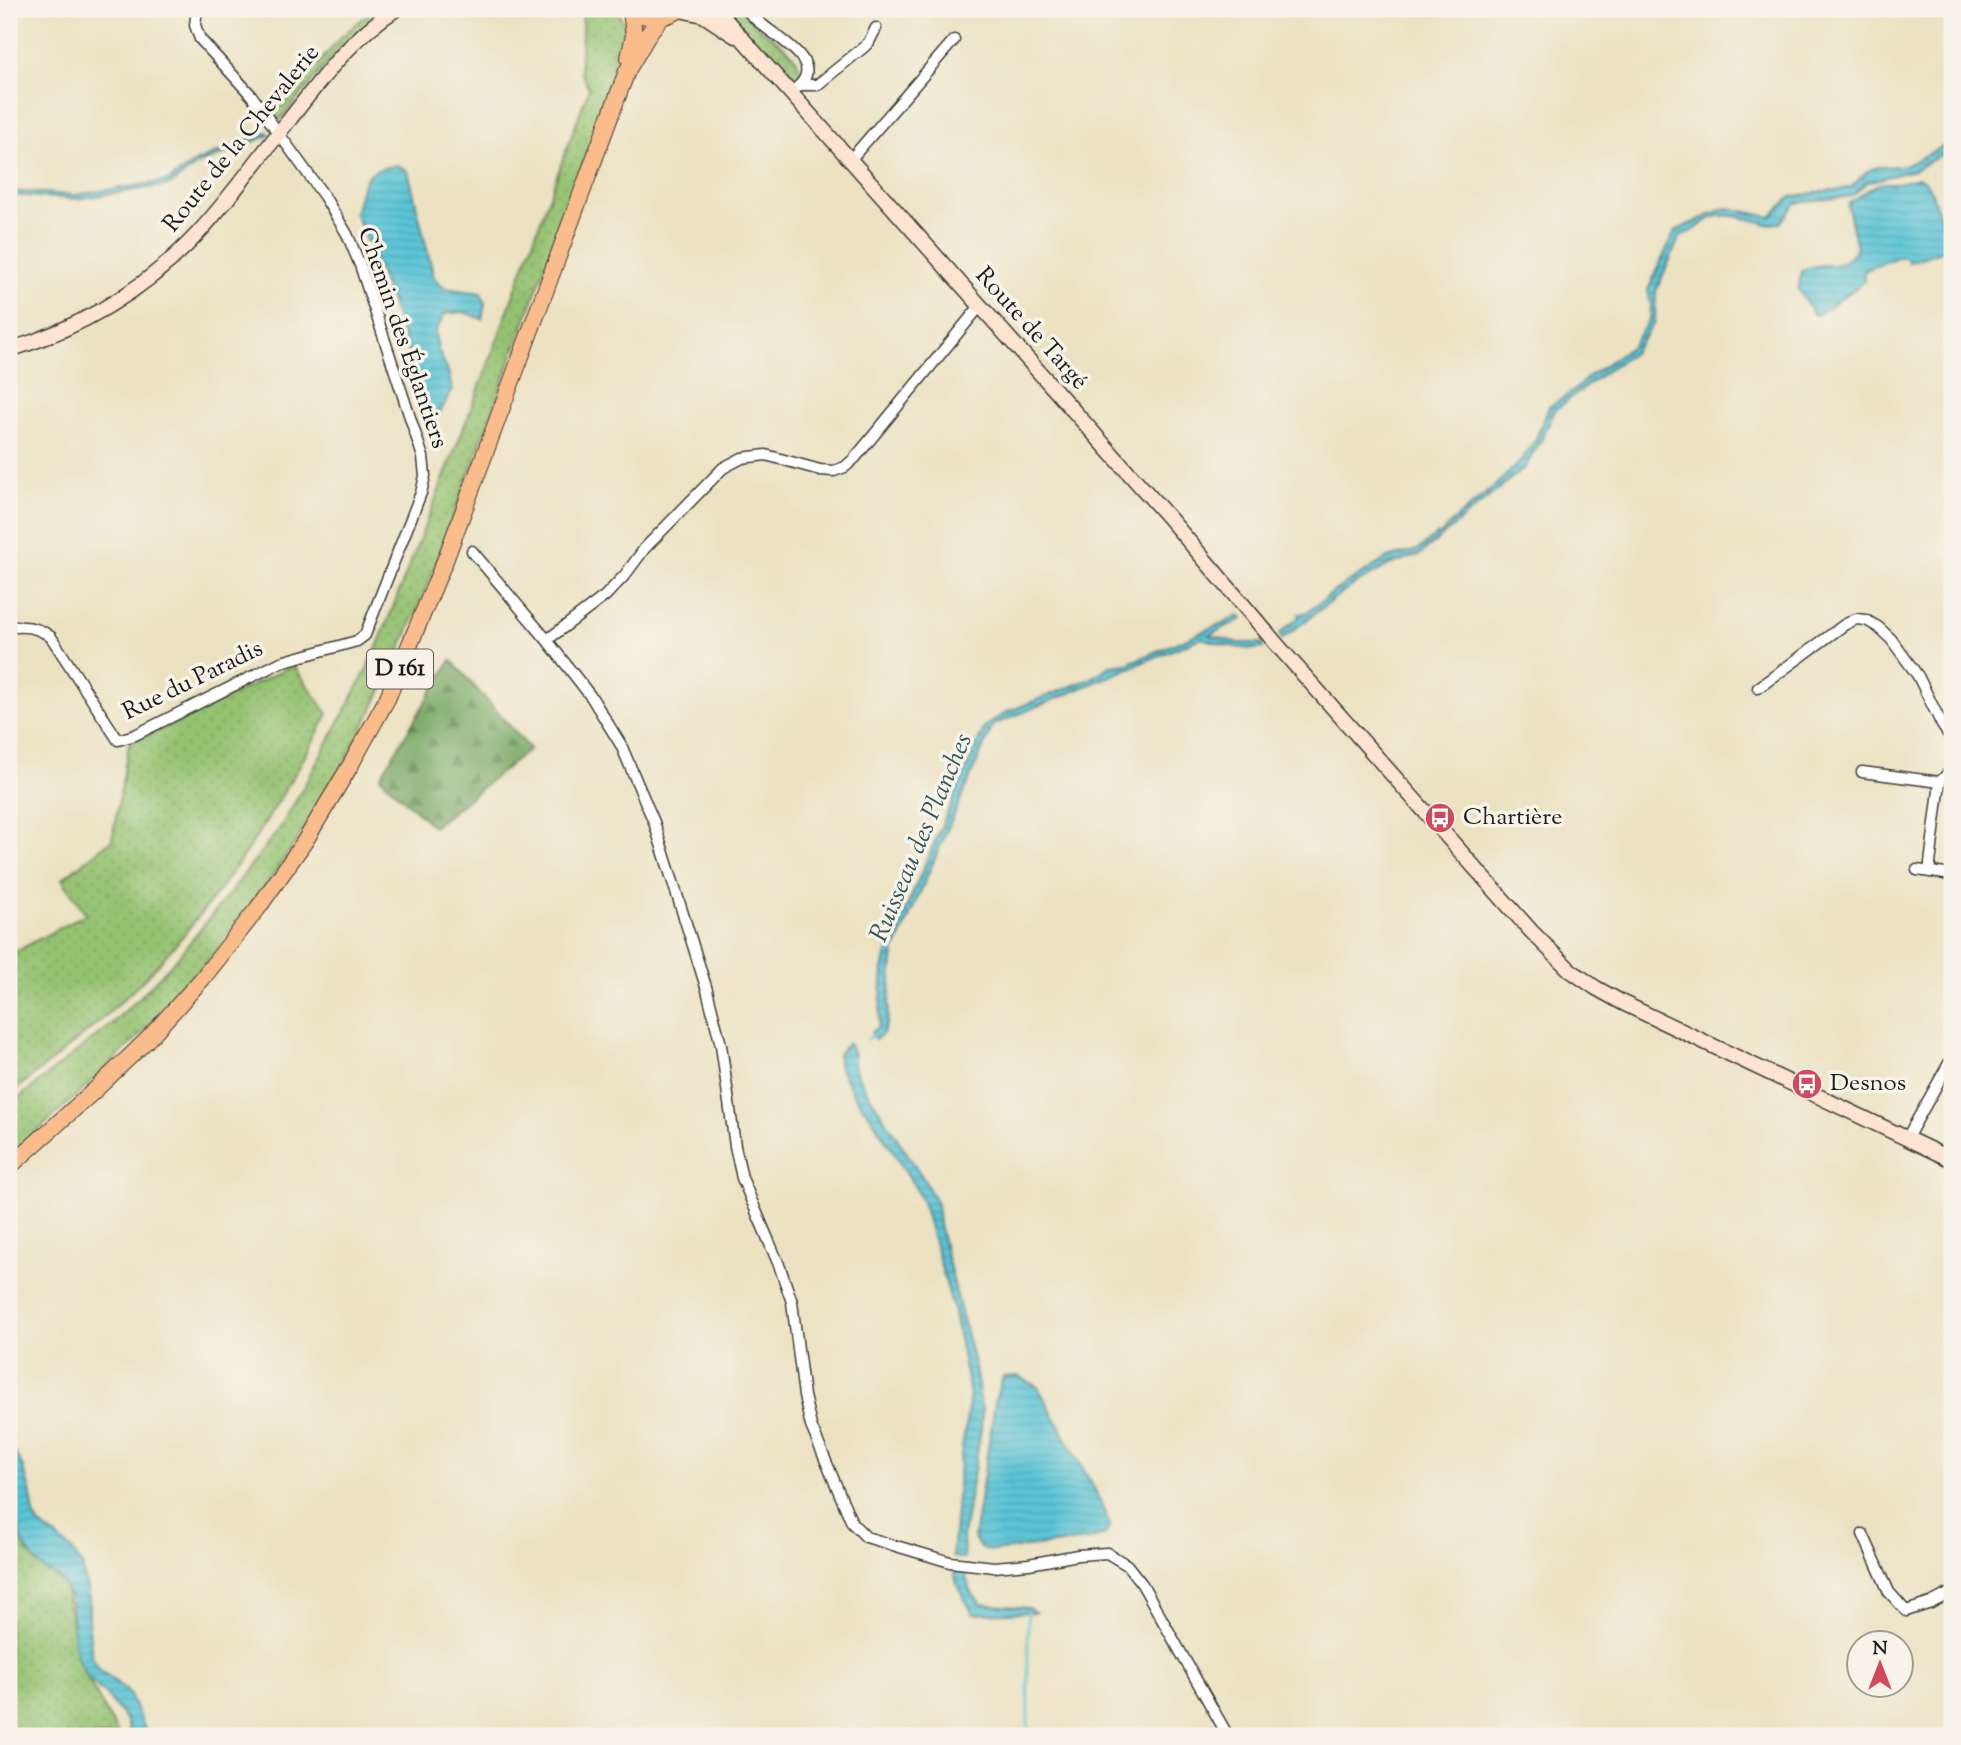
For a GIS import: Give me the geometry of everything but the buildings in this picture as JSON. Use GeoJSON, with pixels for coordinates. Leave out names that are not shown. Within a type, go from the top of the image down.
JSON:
{"type":"FeatureCollection","features":[{"type":"Feature","properties":{"kind":"main road"},"geometry":{"type":"LineString","coordinates":[[630,9],[651,18],[662,17],[680,9]]}},
{"type":"Feature","properties":{"kind":"main road","name":"D 161"},"geometry":{"type":"LineString","coordinates":[[9,1167],[147,1040],[202,979],[258,908],[297,852],[387,699],[446,558],[627,71],[634,36],[630,9]]}},
{"type":"Feature","properties":{"kind":"main road","name":"D 161"},"geometry":{"type":"LineString","coordinates":[[627,71],[651,30],[662,17]]}},
{"type":"Feature","properties":{"kind":"street","name":"Route de la Chevalerie"},"geometry":{"type":"LineString","coordinates":[[9,350],[94,316],[132,292],[170,261],[201,230],[342,54],[372,26],[396,9]]}},
{"type":"Feature","properties":{"kind":"street","name":"Route de Targé"},"geometry":{"type":"LineString","coordinates":[[680,9],[703,15],[748,44]]}},
{"type":"Feature","properties":{"kind":"street","name":"Route de Targé"},"geometry":{"type":"LineString","coordinates":[[716,9],[748,44],[796,89],[850,160],[1169,518],[1522,922],[1570,970],[1623,1003],[1952,1160]]}},
{"type":"Feature","properties":{"kind":"street"},"geometry":{"type":"LineString","coordinates":[[747,9],[763,26],[802,57],[806,65],[805,77],[796,89]]}},
{"type":"Feature","properties":{"kind":"street","name":"Chemin des Églantiers"},"geometry":{"type":"LineString","coordinates":[[196,11],[195,25],[200,39],[251,95],[324,196],[347,234],[360,265],[423,457],[425,476],[421,493],[365,635]]}},
{"type":"Feature","properties":{"kind":"street"},"geometry":{"type":"LineString","coordinates":[[796,89],[817,85],[825,79],[864,47],[876,28]]}},
{"type":"Feature","properties":{"kind":"street"},"geometry":{"type":"LineString","coordinates":[[850,160],[954,40]]}},
{"type":"Feature","properties":{"kind":"street"},"geometry":{"type":"LineString","coordinates":[[547,640],[605,596],[645,548],[723,468],[742,458],[766,455],[820,470],[834,471],[845,467],[980,306]]}},
{"type":"Feature","properties":{"kind":"street"},"geometry":{"type":"LineString","coordinates":[[472,551],[592,698],[621,745],[654,821],[707,990],[721,1045],[734,1146],[742,1178],[792,1302],[804,1396],[811,1426],[852,1523],[866,1537],[950,1562],[994,1567],[1107,1553],[1128,1565],[1142,1584],[1228,1736]]}},
{"type":"Feature","properties":{"kind":"street"},"geometry":{"type":"LineString","coordinates":[[1758,688],[1844,625],[1856,619],[1866,620],[1888,635],[1907,659],[1952,740]]}},
{"type":"Feature","properties":{"kind":"street","name":"Rue du Paradis"},"geometry":{"type":"LineString","coordinates":[[9,628],[25,626],[44,631],[51,637],[118,740],[135,735],[281,662],[357,641],[365,635]]}},
{"type":"Feature","properties":{"kind":"street"},"geometry":{"type":"LineString","coordinates":[[1952,769],[1940,782],[1923,871],[1952,875]]}},
{"type":"Feature","properties":{"kind":"street"},"geometry":{"type":"LineString","coordinates":[[1862,772],[1940,782]]}},
{"type":"Feature","properties":{"kind":"street"},"geometry":{"type":"LineString","coordinates":[[1907,1138],[1952,1058]]}},
{"type":"Feature","properties":{"kind":"street"},"geometry":{"type":"LineString","coordinates":[[1863,1534],[1889,1592],[1906,1611],[1931,1603],[1952,1592]]}},
{"type":"Feature","properties":{"kind":"green space"},"geometry":{"type":"Polygon","coordinates":[[[374,9],[386,9],[341,47],[279,121],[273,119],[262,105],[284,106],[314,59],[319,63],[340,38],[374,9]]]}},
{"type":"Feature","properties":{"kind":"green space"},"geometry":{"type":"Polygon","coordinates":[[[583,9],[617,9],[626,35],[621,59],[435,566],[378,698],[326,794],[302,832],[224,940],[167,1007],[129,1046],[9,1156],[9,1106],[109,1026],[177,958],[282,825],[360,683],[378,645],[484,376],[589,88],[580,71],[583,9]]]}},
{"type":"Feature","properties":{"kind":"green space"},"geometry":{"type":"Polygon","coordinates":[[[723,9],[741,9],[757,26],[785,47],[797,61],[800,77],[794,82],[785,79],[723,9]]]}},
{"type":"Feature","properties":{"kind":"green space"},"geometry":{"type":"Polygon","coordinates":[[[451,660],[530,749],[433,827],[380,777],[451,660]]]}},
{"type":"Feature","properties":{"kind":"green space"},"geometry":{"type":"Polygon","coordinates":[[[293,665],[328,714],[292,779],[252,842],[209,903],[144,979],[88,1031],[9,1095],[9,955],[86,914],[62,879],[112,840],[129,743],[293,665]]]}},
{"type":"Feature","properties":{"kind":"green space"},"geometry":{"type":"Polygon","coordinates":[[[9,1472],[15,1481],[27,1552],[65,1585],[78,1660],[119,1736],[9,1736],[9,1472]]]}},
{"type":"Feature","properties":{"kind":"water"},"geometry":{"type":"Polygon","coordinates":[[[267,132],[270,135],[197,165],[170,185],[76,199],[9,195],[9,191],[74,195],[168,181],[197,161],[267,132]]]}},
{"type":"Feature","properties":{"kind":"water"},"geometry":{"type":"Polygon","coordinates":[[[1952,142],[1952,149],[1914,170],[1867,182],[1852,196],[1796,203],[1780,223],[1765,224],[1723,216],[1710,219],[1680,236],[1656,291],[1655,322],[1632,354],[1555,410],[1525,467],[1419,555],[1391,564],[1357,583],[1282,639],[1279,634],[1298,618],[1299,614],[1308,612],[1336,590],[1388,558],[1417,550],[1441,534],[1520,462],[1536,439],[1549,407],[1632,346],[1650,319],[1648,290],[1675,231],[1722,209],[1729,208],[1771,217],[1791,197],[1851,187],[1876,167],[1905,166],[1952,142]]]}},
{"type":"Feature","properties":{"kind":"water"},"geometry":{"type":"Polygon","coordinates":[[[397,165],[408,171],[434,278],[444,288],[481,293],[485,303],[482,319],[464,312],[445,314],[435,332],[438,350],[448,371],[452,390],[440,412],[432,413],[425,402],[389,296],[355,213],[363,185],[370,174],[397,165]]]}},
{"type":"Feature","properties":{"kind":"water"},"geometry":{"type":"Polygon","coordinates":[[[1918,178],[1924,180],[1931,191],[1949,244],[1944,250],[1909,262],[1905,257],[1897,257],[1864,271],[1864,282],[1818,315],[1813,314],[1798,289],[1802,270],[1839,264],[1851,256],[1857,247],[1849,203],[1882,183],[1899,183],[1918,178]]]}},
{"type":"Feature","properties":{"kind":"water"},"geometry":{"type":"Polygon","coordinates":[[[1239,615],[1242,619],[1209,635],[1239,643],[1261,643],[1263,648],[1239,648],[1201,638],[993,725],[894,952],[887,1022],[883,1033],[875,1040],[871,1032],[879,1026],[883,969],[888,950],[985,726],[1007,712],[1092,678],[1110,666],[1127,664],[1239,615]]]}},
{"type":"Feature","properties":{"kind":"water"},"geometry":{"type":"Polygon","coordinates":[[[848,1043],[854,1054],[854,1068],[864,1087],[937,1204],[939,1225],[974,1363],[982,1411],[963,1535],[964,1559],[952,1557],[960,1463],[970,1395],[953,1308],[924,1207],[916,1189],[871,1117],[855,1097],[838,1065],[838,1054],[848,1043]]]}},
{"type":"Feature","properties":{"kind":"water"},"geometry":{"type":"Polygon","coordinates":[[[1018,1376],[1038,1387],[1098,1496],[1110,1526],[1105,1535],[1088,1540],[993,1551],[980,1548],[974,1538],[996,1397],[1003,1377],[1018,1376]]]}},
{"type":"Feature","properties":{"kind":"water"},"geometry":{"type":"Polygon","coordinates":[[[9,1441],[23,1468],[39,1524],[71,1549],[82,1566],[89,1598],[92,1656],[98,1668],[129,1693],[148,1736],[130,1736],[127,1721],[122,1714],[89,1679],[78,1660],[71,1600],[65,1585],[36,1562],[23,1544],[16,1517],[16,1488],[9,1469],[9,1441]]]}},
{"type":"Feature","properties":{"kind":"water"},"geometry":{"type":"Polygon","coordinates":[[[954,1569],[964,1569],[970,1591],[981,1604],[1029,1608],[1035,1612],[973,1614],[957,1585],[954,1569]]]}},
{"type":"Feature","properties":{"kind":"waterway","name":"Ruisseau des Planches"},"geometry":{"type":"LineString","coordinates":[[868,1039],[876,1034]]}},
{"type":"Feature","properties":{"kind":"waterway","name":"Ruisseau des Planches"},"geometry":{"type":"LineString","coordinates":[[1028,1611],[1028,1736]]}},
{"type":"Feature","properties":{"kind":"place","name":"Chartière"},"geometry":{"type":"Point","coordinates":[1440,818]}},
{"type":"Feature","properties":{"kind":"place","name":"Desnos"},"geometry":{"type":"Point","coordinates":[1807,1084]}}]}
